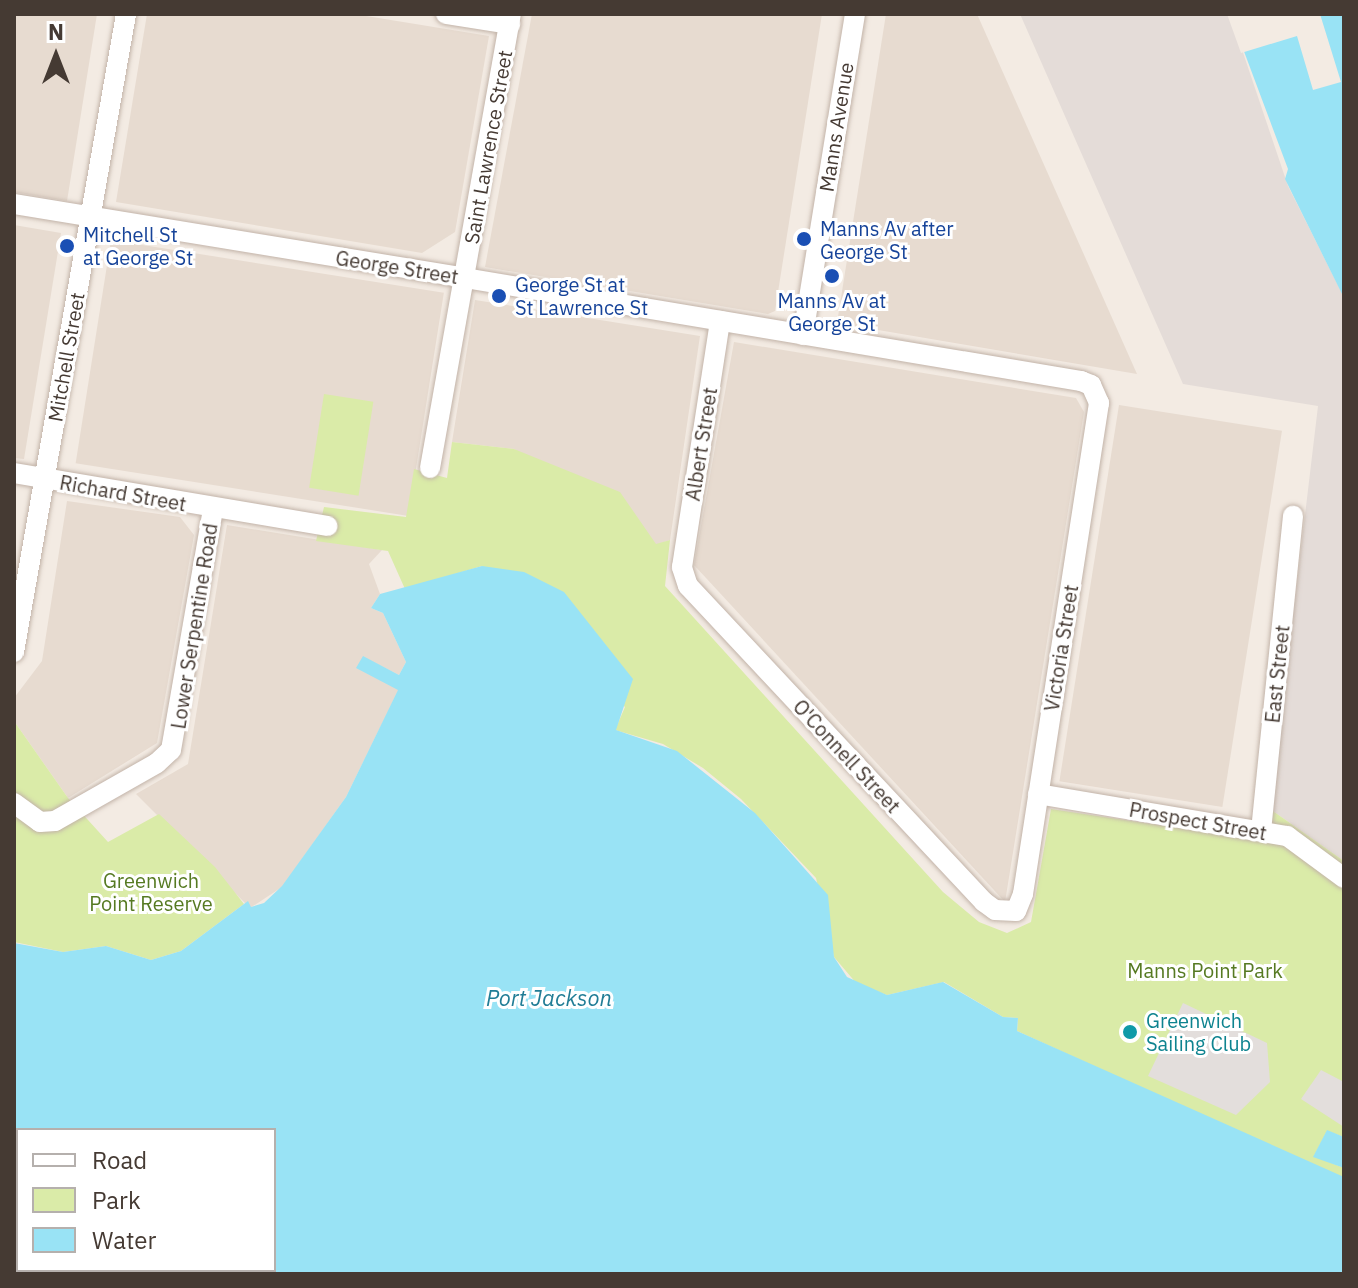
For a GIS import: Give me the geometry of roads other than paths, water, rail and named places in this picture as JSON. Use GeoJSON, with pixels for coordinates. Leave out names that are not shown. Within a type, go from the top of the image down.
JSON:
{"type":"FeatureCollection","features":[{"type":"Feature","properties":{"kind":"street","name":"Mitchell Street"},"geometry":{"type":"LineString","coordinates":[[14,652],[126,14]]}},
{"type":"Feature","properties":{"kind":"street"},"geometry":{"type":"LineString","coordinates":[[446,14],[510,19]]}},
{"type":"Feature","properties":{"kind":"street","name":"Manns Avenue"},"geometry":{"type":"LineString","coordinates":[[803,335],[855,14]]}},
{"type":"Feature","properties":{"kind":"street","name":"Saint Lawrence Street"},"geometry":{"type":"LineString","coordinates":[[430,468],[510,19]]}},
{"type":"Feature","properties":{"kind":"street","name":"George Street"},"geometry":{"type":"LineString","coordinates":[[14,204],[1081,381],[1091,385],[1099,403]]}},
{"type":"Feature","properties":{"kind":"street","name":"Albert Street"},"geometry":{"type":"LineString","coordinates":[[682,567],[720,321]]}},
{"type":"Feature","properties":{"kind":"street","name":"Victoria Street"},"geometry":{"type":"LineString","coordinates":[[1023,894],[1099,403]]}},
{"type":"Feature","properties":{"kind":"street","name":"Richard Street"},"geometry":{"type":"LineString","coordinates":[[14,473],[328,526]]}},
{"type":"Feature","properties":{"kind":"street","name":"Lower Serpentine Road"},"geometry":{"type":"LineString","coordinates":[[14,803],[40,822],[55,821],[157,763],[171,750],[213,509]]}},
{"type":"Feature","properties":{"kind":"street","name":"East Street"},"geometry":{"type":"LineString","coordinates":[[1261,831],[1293,516]]}},
{"type":"Feature","properties":{"kind":"street","name":"O'Connell Street"},"geometry":{"type":"LineString","coordinates":[[682,567],[688,586],[984,902],[1008,913],[1016,911],[1023,894]]}},
{"type":"Feature","properties":{"kind":"street","name":"Prospect Street"},"geometry":{"type":"LineString","coordinates":[[1038,794],[1287,836],[1344,878]]}},
{"type":"Feature","properties":{"kind":"water"},"geometry":{"type":"Polygon","coordinates":[[[1230,14],[1344,14],[1344,298],[1285,179],[1288,169],[1230,14]]]}},
{"type":"Feature","properties":{"kind":"water","name":"Port Jackson"},"geometry":{"type":"Polygon","coordinates":[[[482,566],[524,572],[564,592],[633,679],[616,730],[677,751],[755,813],[828,895],[834,957],[847,977],[887,995],[943,982],[1003,1017],[1018,1018],[1017,1031],[1344,1177],[1344,1274],[14,1274],[14,943],[63,952],[106,946],[151,960],[181,951],[248,901],[251,907],[264,903],[282,886],[346,797],[398,690],[356,668],[363,656],[399,675],[406,662],[383,613],[371,608],[380,594],[482,566]]]}},
{"type":"Feature","properties":{"kind":"water"},"geometry":{"type":"Polygon","coordinates":[[[1327,1130],[1344,1137],[1344,1168],[1313,1157],[1327,1130]]]}},
{"type":"Feature","properties":{"kind":"place","name":"Manns Av after George St"},"geometry":{"type":"Point","coordinates":[804,239]}},
{"type":"Feature","properties":{"kind":"place","name":"Mitchell St at George St"},"geometry":{"type":"Point","coordinates":[67,246]}},
{"type":"Feature","properties":{"kind":"place","name":"Manns Av at George St"},"geometry":{"type":"Point","coordinates":[832,276]}},
{"type":"Feature","properties":{"kind":"place","name":"George St at St Lawrence St"},"geometry":{"type":"Point","coordinates":[499,296]}},
{"type":"Feature","properties":{"kind":"place","name":"Greenwich Sailing Club"},"geometry":{"type":"Point","coordinates":[1130,1032]}},
{"type":"Feature","properties":{"kind":"park label","name":"Greenwich Point Reserve"},"geometry":{"type":"Point","coordinates":[151,892]}},
{"type":"Feature","properties":{"kind":"park label","name":"Manns Point Park"},"geometry":{"type":"Point","coordinates":[1205,970]}}]}
